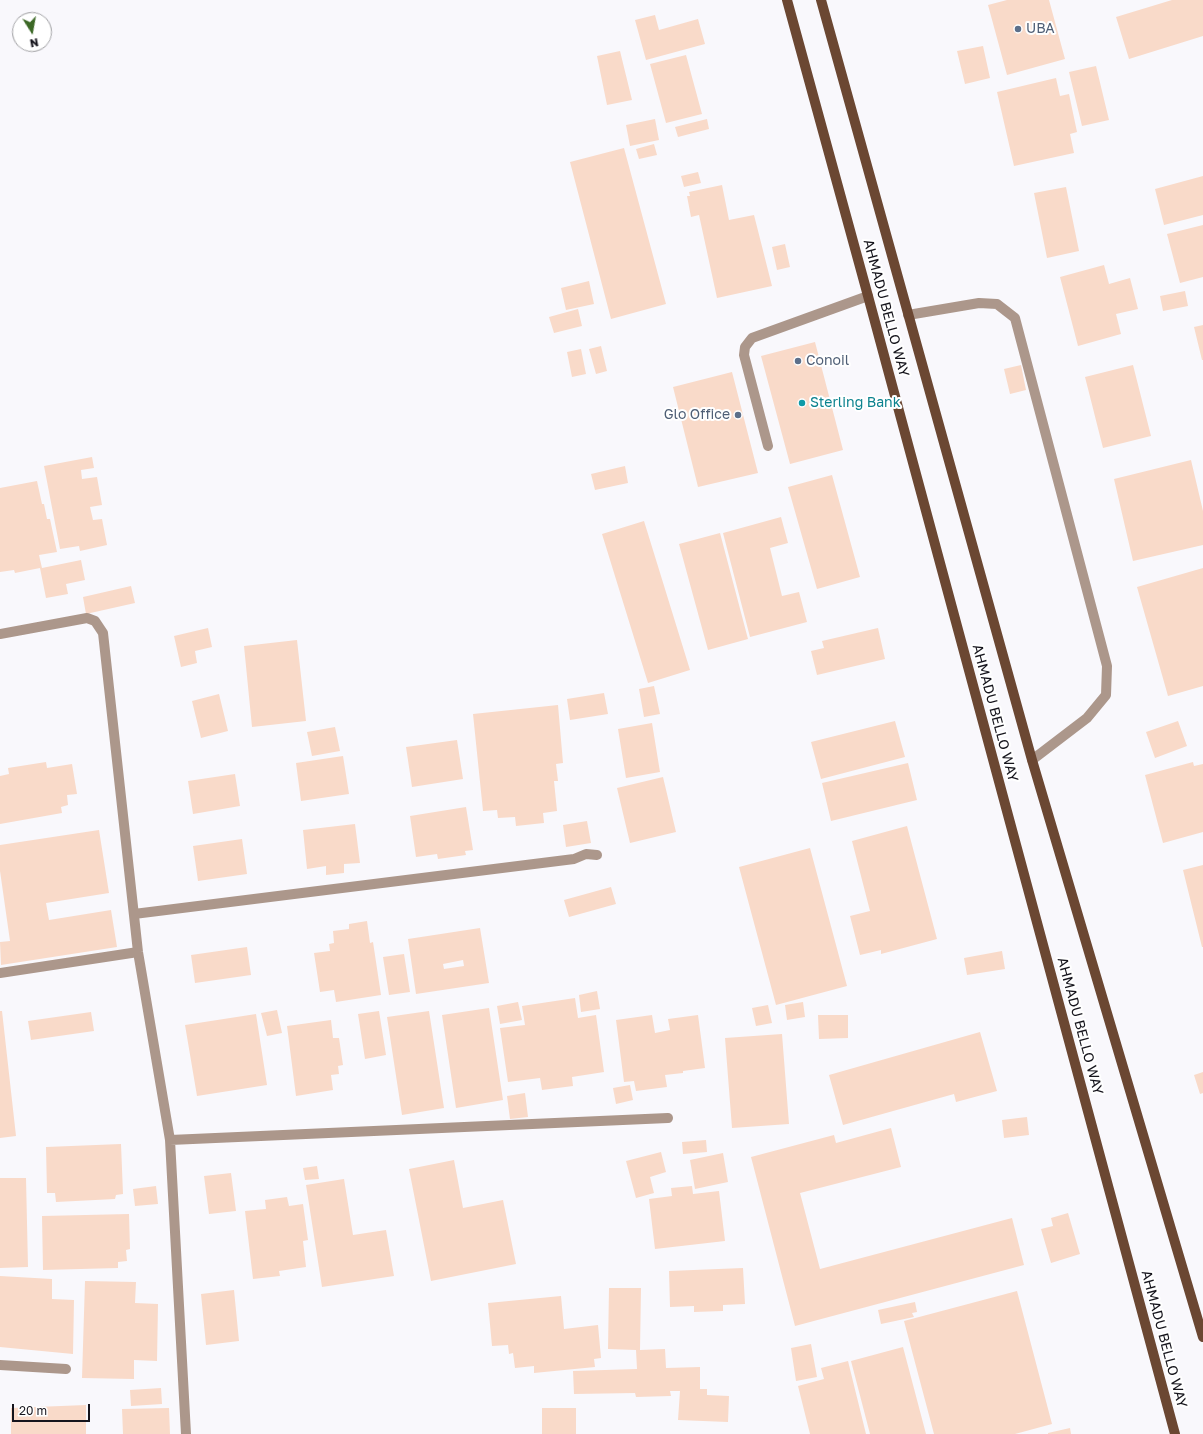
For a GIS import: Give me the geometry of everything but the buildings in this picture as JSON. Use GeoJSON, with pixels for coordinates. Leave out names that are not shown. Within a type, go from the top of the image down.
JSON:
{"type":"FeatureCollection","features":[{"type":"Feature","properties":{"kind":"main road","name":"AHMADU BELLO WAY"},"geometry":{"type":"LineString","coordinates":[[787,0],[1175,1434]]}},
{"type":"Feature","properties":{"kind":"main road","name":"AHMADU BELLO WAY"},"geometry":{"type":"LineString","coordinates":[[821,0],[1032,760],[1203,1337]]}},
{"type":"Feature","properties":{"kind":"street"},"geometry":{"type":"LineString","coordinates":[[768,446],[744,355],[745,347],[752,338],[868,296]]}},
{"type":"Feature","properties":{"kind":"street"},"geometry":{"type":"LineString","coordinates":[[908,315],[979,303],[997,304],[1015,318],[1107,666],[1106,695],[1087,718],[1032,760]]}},
{"type":"Feature","properties":{"kind":"street"},"geometry":{"type":"LineString","coordinates":[[0,634],[87,618],[95,621],[103,633],[138,952],[170,1140],[186,1434]]}},
{"type":"Feature","properties":{"kind":"street"},"geometry":{"type":"LineString","coordinates":[[134,914],[574,859],[586,854],[597,855]]}},
{"type":"Feature","properties":{"kind":"street"},"geometry":{"type":"LineString","coordinates":[[0,973],[138,952]]}},
{"type":"Feature","properties":{"kind":"street"},"geometry":{"type":"LineString","coordinates":[[170,1140],[668,1118]]}},
{"type":"Feature","properties":{"kind":"street"},"geometry":{"type":"LineString","coordinates":[[0,1365],[66,1369]]}},
{"type":"Feature","properties":{"kind":"place","name":"UBA"},"geometry":{"type":"Point","coordinates":[1018,29]}},
{"type":"Feature","properties":{"kind":"place","name":"Conoil"},"geometry":{"type":"Point","coordinates":[798,361]}},
{"type":"Feature","properties":{"kind":"place","name":"Sterling Bank"},"geometry":{"type":"Point","coordinates":[802,403]}},
{"type":"Feature","properties":{"kind":"place","name":"Glo Office"},"geometry":{"type":"Point","coordinates":[738,415]}}]}
